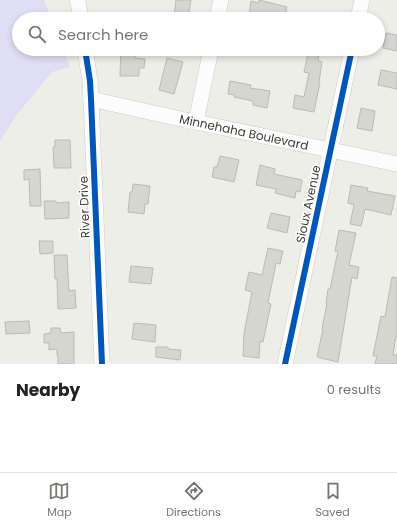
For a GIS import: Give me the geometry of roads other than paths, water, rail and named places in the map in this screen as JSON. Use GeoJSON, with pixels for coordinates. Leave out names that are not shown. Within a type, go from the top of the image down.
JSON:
{"type":"FeatureCollection","features":[{"type":"Feature","properties":{"kind":"street"},"geometry":{"type":"LineString","coordinates":[[218,12],[221,0]]}},
{"type":"Feature","properties":{"kind":"street"},"geometry":{"type":"LineString","coordinates":[[359,12],[362,0]]}},
{"type":"Feature","properties":{"kind":"street","name":"River Drive"},"geometry":{"type":"LineString","coordinates":[[86,56],[91,99],[102,364]]}},
{"type":"Feature","properties":{"kind":"street"},"geometry":{"type":"LineString","coordinates":[[196,122],[210,56]]}},
{"type":"Feature","properties":{"kind":"street","name":"Sioux Avenue"},"geometry":{"type":"LineString","coordinates":[[285,364],[350,56]]}},
{"type":"Feature","properties":{"kind":"street","name":"Minnehaha Boulevard"},"geometry":{"type":"LineString","coordinates":[[91,99],[397,164]]}}]}
